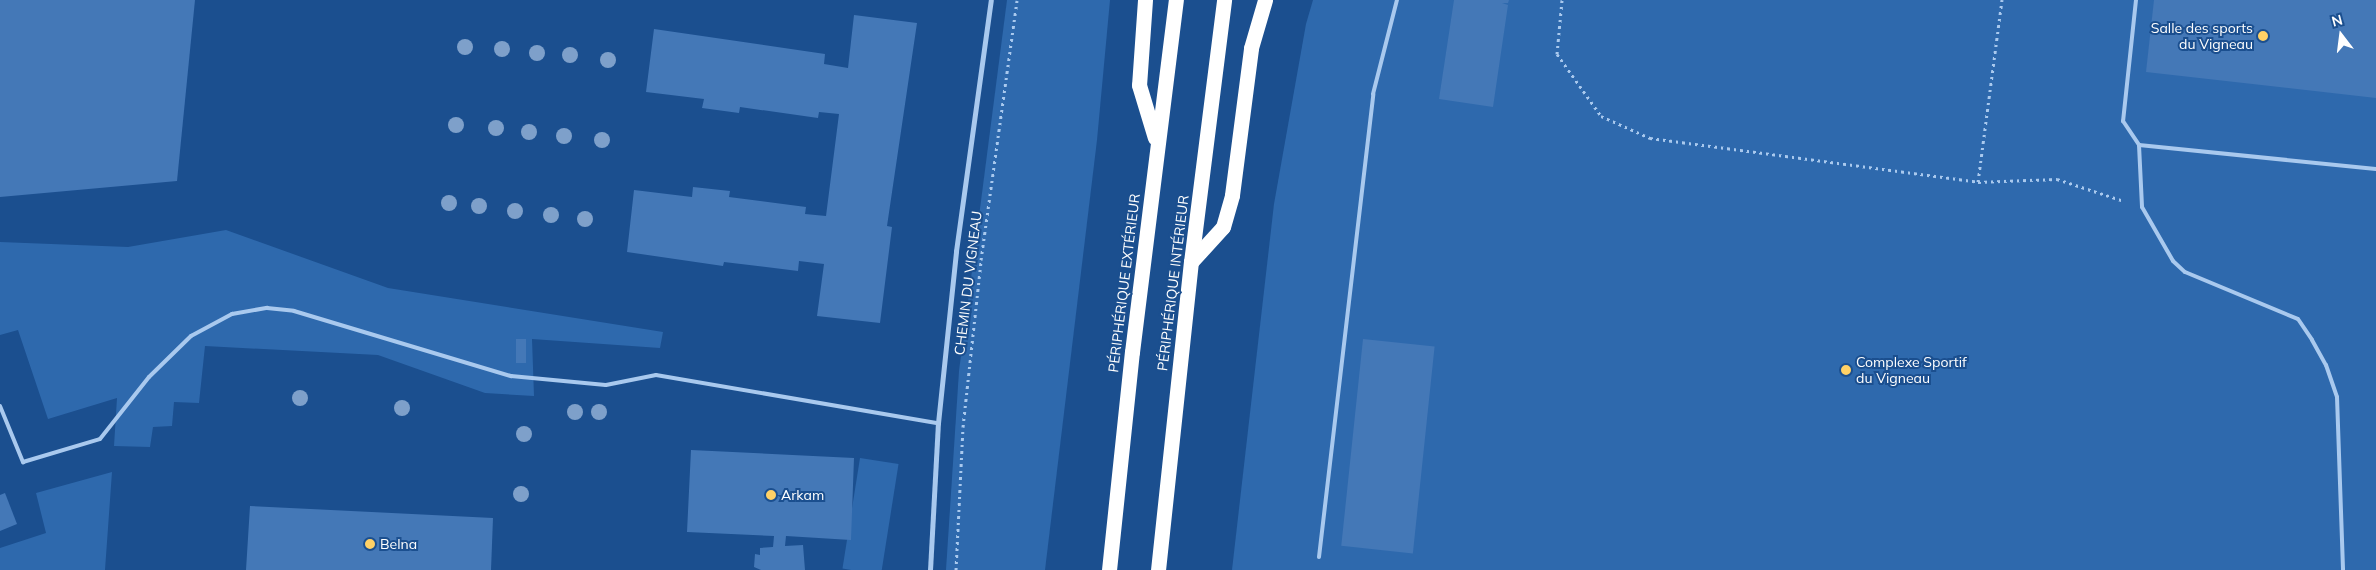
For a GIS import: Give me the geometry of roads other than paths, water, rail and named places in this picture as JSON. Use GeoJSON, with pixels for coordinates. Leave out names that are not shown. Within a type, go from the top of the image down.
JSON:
{"type":"FeatureCollection","features":[{"type":"Feature","properties":{"kind":"highway"},"geometry":{"type":"LineString","coordinates":[[1145,0],[1139,85],[1157,144]]}},
{"type":"Feature","properties":{"kind":"highway","name":"PÉRIPHÉRIQUE EXTÉRIEUR"},"geometry":{"type":"LineString","coordinates":[[1110,570],[1157,144],[1176,0]]}},
{"type":"Feature","properties":{"kind":"highway","name":"PÉRIPHÉRIQUE INTÉRIEUR"},"geometry":{"type":"LineString","coordinates":[[1158,570],[1191,262],[1224,0]]}},
{"type":"Feature","properties":{"kind":"highway"},"geometry":{"type":"LineString","coordinates":[[1191,262],[1223,227],[1226,219],[1232,195],[1251,48],[1264,0]]}},
{"type":"Feature","properties":{"kind":"street","name":"CHEMIN DU VIGNEAU"},"geometry":{"type":"LineString","coordinates":[[930,570],[938,422],[970,129],[991,0]]}},
{"type":"Feature","properties":{"kind":"lane"},"geometry":{"type":"LineString","coordinates":[[1319,557],[1374,94],[1397,0]]}},
{"type":"Feature","properties":{"kind":"lane"},"geometry":{"type":"LineString","coordinates":[[2136,0],[2123,121],[2139,144],[2142,207],[2173,260],[2185,272],[2298,319],[2326,365],[2337,397],[2343,570]]}},
{"type":"Feature","properties":{"kind":"lane"},"geometry":{"type":"LineString","coordinates":[[2139,144],[2376,169]]}},
{"type":"Feature","properties":{"kind":"lane"},"geometry":{"type":"LineString","coordinates":[[0,406],[23,462],[100,439],[149,377],[191,336],[232,314],[267,308],[294,310],[511,376],[606,385],[656,375],[938,422]]}},
{"type":"Feature","properties":{"kind":"place","name":"Salle des sports du Vigneau"},"geometry":{"type":"Point","coordinates":[2263,36]}},
{"type":"Feature","properties":{"kind":"place","name":"Complexe Sportif du Vigneau"},"geometry":{"type":"Point","coordinates":[1846,370]}},
{"type":"Feature","properties":{"kind":"place","name":"Arkam"},"geometry":{"type":"Point","coordinates":[771,495]}},
{"type":"Feature","properties":{"kind":"place","name":"Belna"},"geometry":{"type":"Point","coordinates":[370,544]}}]}
